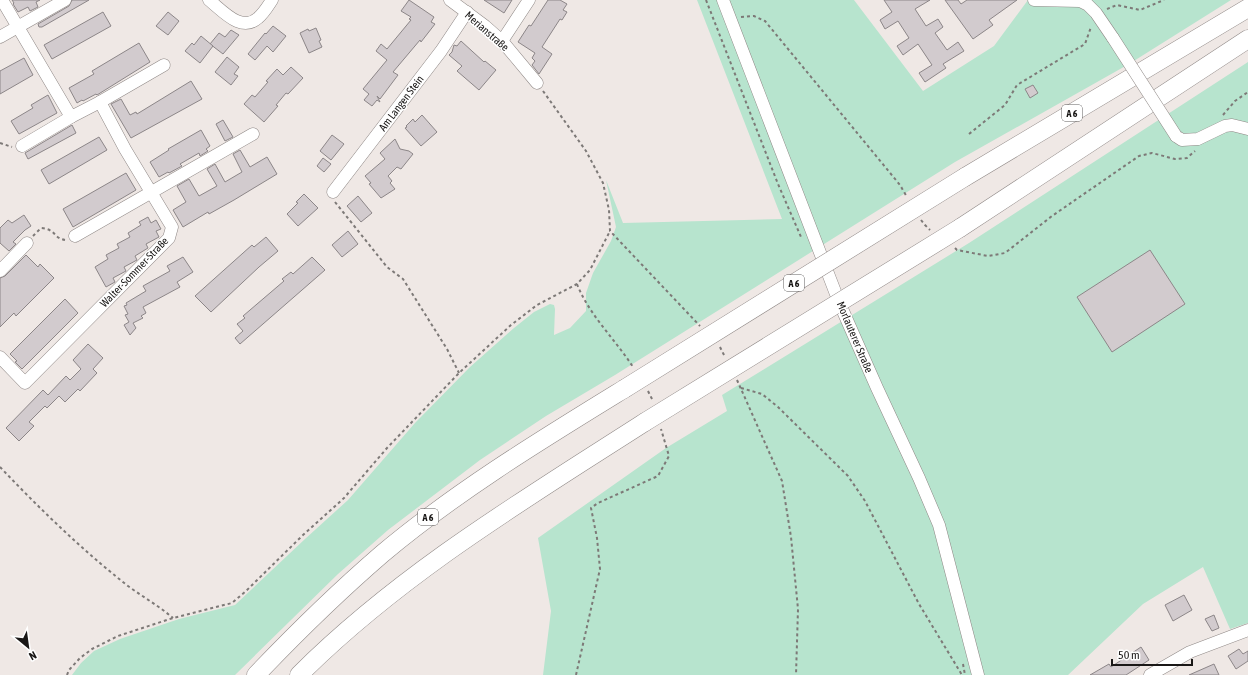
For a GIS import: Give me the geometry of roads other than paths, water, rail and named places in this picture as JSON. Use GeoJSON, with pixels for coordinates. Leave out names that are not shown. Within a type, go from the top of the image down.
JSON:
{"type":"FeatureCollection","features":[{"type":"Feature","properties":{"kind":"highway","name":"A 6"},"geometry":{"type":"LineString","coordinates":[[256,675],[293,637],[382,554],[455,498],[516,455],[965,177],[1248,8]]}},
{"type":"Feature","properties":{"kind":"highway"},"geometry":{"type":"LineString","coordinates":[[299,675],[371,610],[420,572],[542,488],[652,423],[960,228],[1248,39]]}},
{"type":"Feature","properties":{"kind":"street"},"geometry":{"type":"LineString","coordinates":[[2,0],[71,118]]}},
{"type":"Feature","properties":{"kind":"street"},"geometry":{"type":"LineString","coordinates":[[0,37],[65,0]]}},
{"type":"Feature","properties":{"kind":"street"},"geometry":{"type":"LineString","coordinates":[[209,0],[236,22],[248,23],[258,18],[272,0]]}},
{"type":"Feature","properties":{"kind":"street","name":"Merianstraße"},"geometry":{"type":"LineString","coordinates":[[450,0],[502,41],[537,83]]}},
{"type":"Feature","properties":{"kind":"street"},"geometry":{"type":"LineString","coordinates":[[502,41],[529,0]]}},
{"type":"Feature","properties":{"kind":"street","name":"Morlauterer Straße"},"geometry":{"type":"LineString","coordinates":[[723,0],[839,302],[939,525],[978,675]]}},
{"type":"Feature","properties":{"kind":"street"},"geometry":{"type":"LineString","coordinates":[[1034,0],[1080,1],[1088,5],[1096,13],[1113,38],[1176,136],[1182,140],[1198,138],[1232,125],[1248,130]]}},
{"type":"Feature","properties":{"kind":"street","name":"Am Langen Stein"},"geometry":{"type":"LineString","coordinates":[[333,192],[441,51],[467,12]]}},
{"type":"Feature","properties":{"kind":"street"},"geometry":{"type":"LineString","coordinates":[[22,146],[164,65]]}},
{"type":"Feature","properties":{"kind":"street","name":"Walter-Sommer-Straße"},"geometry":{"type":"LineString","coordinates":[[0,357],[25,383],[169,238],[172,227],[125,149],[100,102]]}},
{"type":"Feature","properties":{"kind":"street"},"geometry":{"type":"LineString","coordinates":[[75,236],[253,134]]}},
{"type":"Feature","properties":{"kind":"street"},"geometry":{"type":"LineString","coordinates":[[0,271],[27,243]]}},
{"type":"Feature","properties":{"kind":"street"},"geometry":{"type":"LineString","coordinates":[[1150,675],[1190,652],[1248,630]]}}]}
